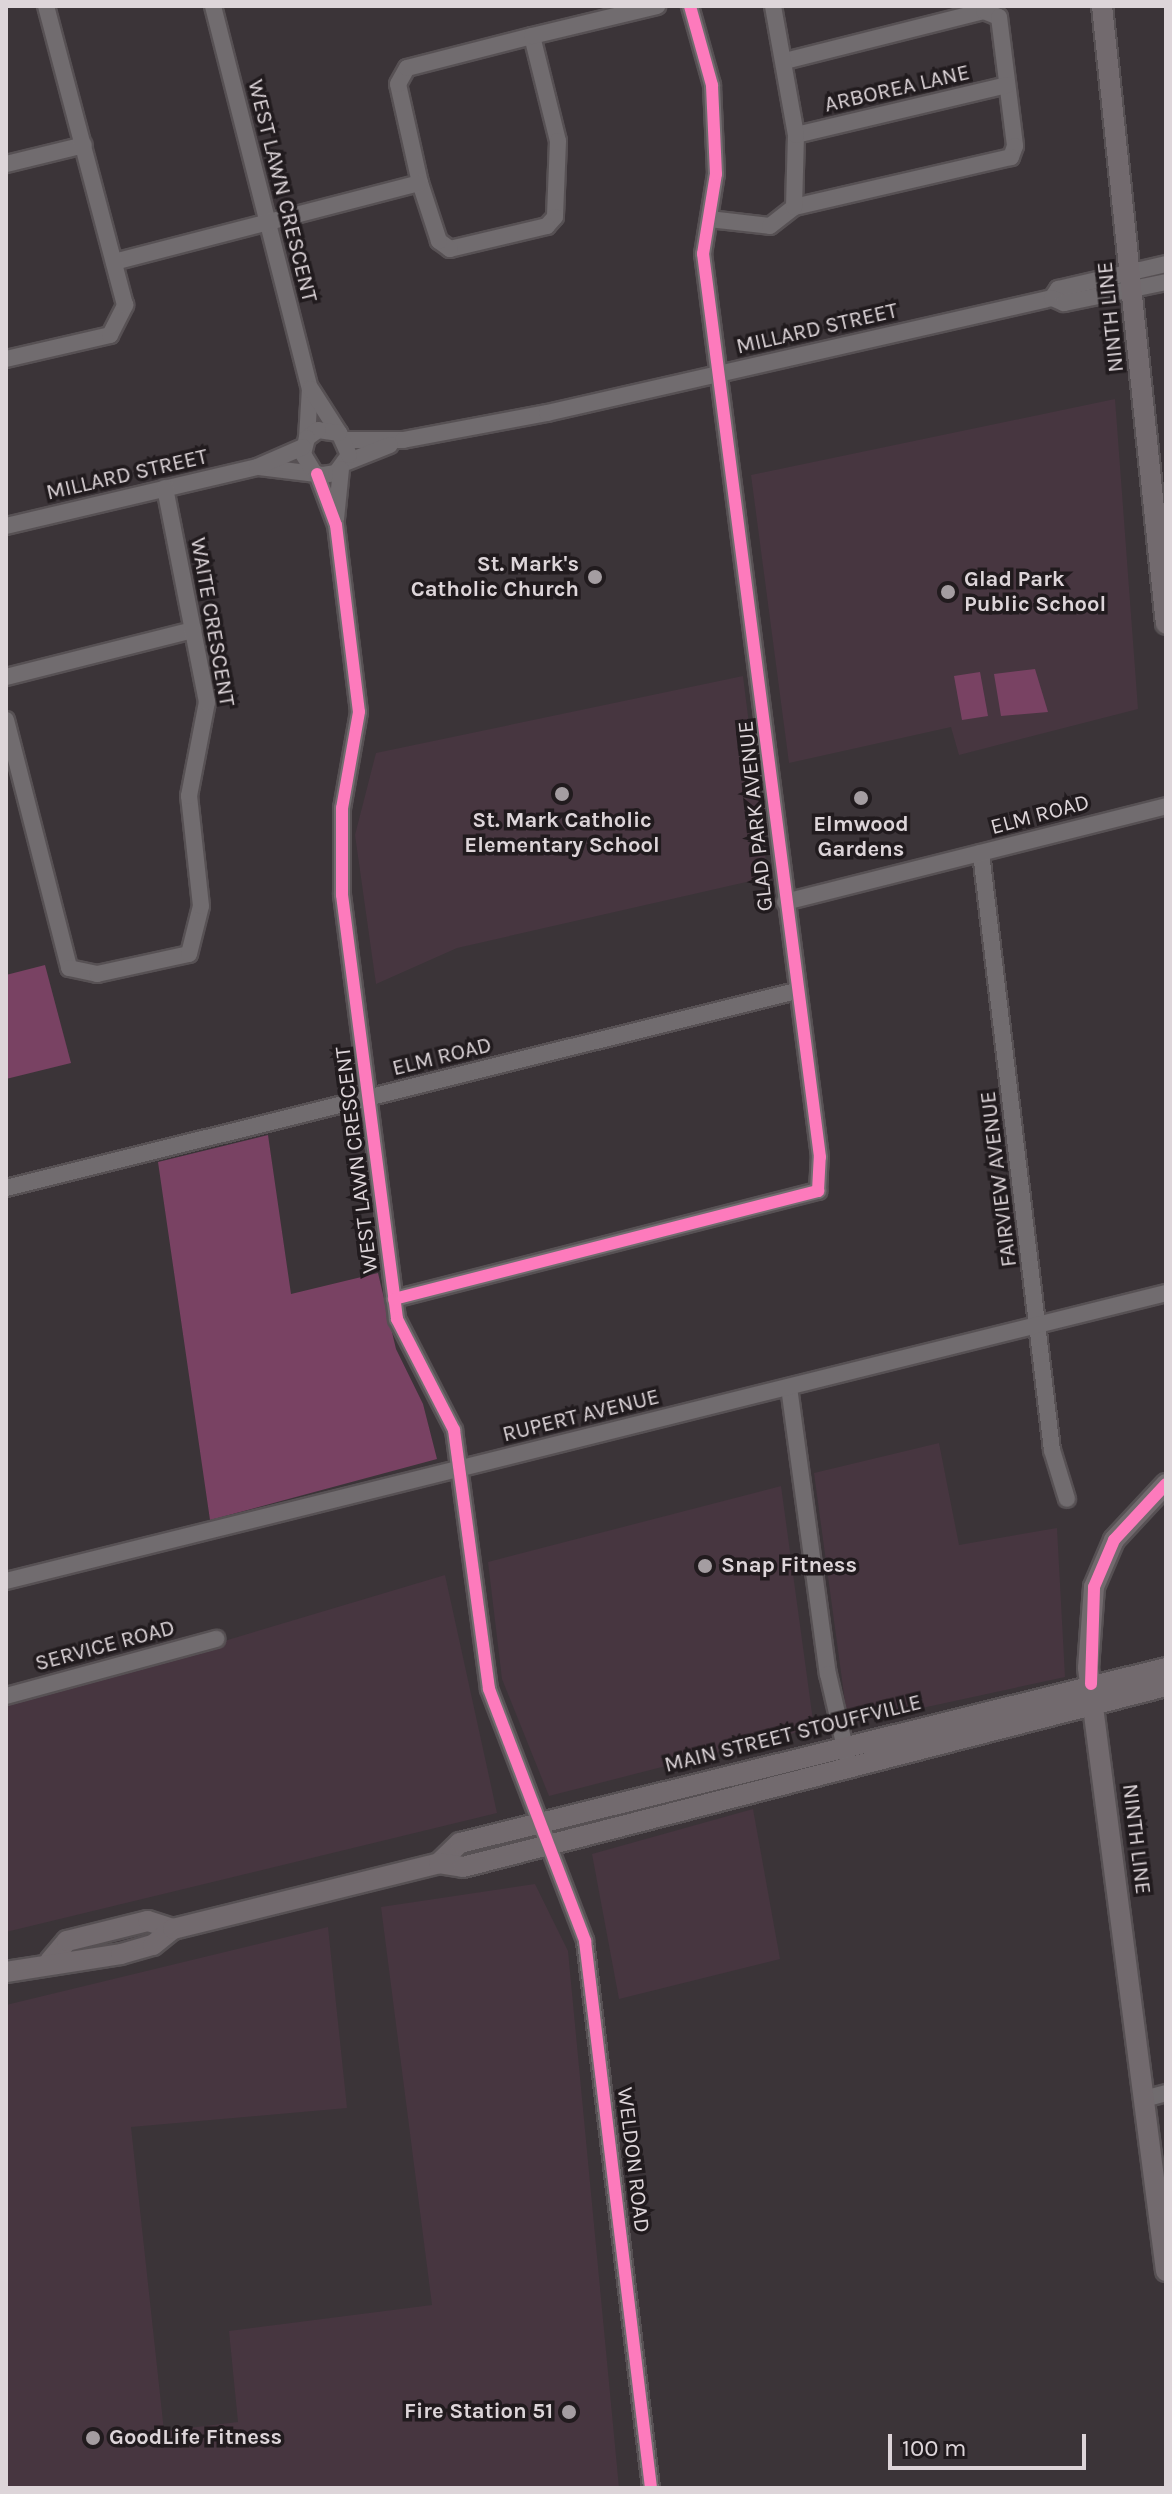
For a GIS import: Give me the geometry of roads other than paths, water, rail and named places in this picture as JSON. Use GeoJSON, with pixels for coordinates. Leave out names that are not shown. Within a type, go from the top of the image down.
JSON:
{"type":"FeatureCollection","features":[{"type":"Feature","properties":{"kind":"main road","name":"NINTH LINE"},"geometry":{"type":"LineString","coordinates":[[1102,6],[1131,282],[1158,466],[1166,624]]}},
{"type":"Feature","properties":{"kind":"main road","name":"NINTH LINE"},"geometry":{"type":"LineString","coordinates":[[1166,1484],[1114,1540],[1094,1587],[1091,1684],[1166,2271]]}},
{"type":"Feature","properties":{"kind":"main road","name":"MAIN STREET STOUFFVILLE"},"geometry":{"type":"LineString","coordinates":[[6,1972],[50,1961],[74,1965],[121,1954],[153,1945],[173,1929],[439,1863],[463,1867],[1091,1684],[1166,1668]]}},
{"type":"Feature","properties":{"kind":"main road","name":"MAIN STREET STOUFFVILLE"},"geometry":{"type":"LineString","coordinates":[[439,1863],[460,1843],[534,1824],[847,1755],[1096,1707],[1166,1686]]}},
{"type":"Feature","properties":{"kind":"street"},"geometry":{"type":"LineString","coordinates":[[6,359],[110,335],[125,305],[46,6]]}},
{"type":"Feature","properties":{"kind":"street","name":"WEST LAWN CRESCENT"},"geometry":{"type":"LineString","coordinates":[[213,6],[310,388],[342,436],[344,466],[336,525],[359,712],[342,808],[342,895],[372,1097],[394,1299],[412,1357],[446,1406],[459,1468],[489,1689],[534,1824]]}},
{"type":"Feature","properties":{"kind":"street"},"geometry":{"type":"LineString","coordinates":[[532,36],[558,141],[555,217],[547,226],[450,249],[439,241],[420,183],[398,84],[407,68],[532,36],[657,6]]}},
{"type":"Feature","properties":{"kind":"street","name":"GLAD PARK AVENUE"},"geometry":{"type":"LineString","coordinates":[[394,1299],[818,1191],[820,1157],[796,991],[703,254],[716,174],[712,85],[690,6]]}},
{"type":"Feature","properties":{"kind":"street"},"geometry":{"type":"LineString","coordinates":[[773,6],[796,135],[794,207]]}},
{"type":"Feature","properties":{"kind":"street"},"geometry":{"type":"LineString","coordinates":[[709,219],[770,226],[794,207],[1011,157],[999,17],[984,11],[785,61]]}},
{"type":"Feature","properties":{"kind":"street","name":"ARBOREA LANE"},"geometry":{"type":"LineString","coordinates":[[796,135],[1007,85]]}},
{"type":"Feature","properties":{"kind":"street"},"geometry":{"type":"LineString","coordinates":[[6,164],[84,145]]}},
{"type":"Feature","properties":{"kind":"street"},"geometry":{"type":"LineString","coordinates":[[114,262],[267,220],[420,183]]}},
{"type":"Feature","properties":{"kind":"street","name":"MILLARD STREET"},"geometry":{"type":"LineString","coordinates":[[257,467],[315,473],[344,466],[403,440],[719,374],[1052,298],[1064,303],[1131,282],[1166,264]]}},
{"type":"Feature","properties":{"kind":"street","name":"MILLARD STREET"},"geometry":{"type":"LineString","coordinates":[[1131,282],[1166,282]]}},
{"type":"Feature","properties":{"kind":"street","name":"WEST LAWN CRESCENT"},"geometry":{"type":"LineString","coordinates":[[310,388],[305,443],[336,525]]}},
{"type":"Feature","properties":{"kind":"street","name":"MILLARD STREET"},"geometry":{"type":"LineString","coordinates":[[6,526],[257,467],[305,443],[325,429],[342,436],[403,440]]}},
{"type":"Feature","properties":{"kind":"street","name":"WAITE CRESCENT"},"geometry":{"type":"LineString","coordinates":[[6,720],[69,968],[97,974],[189,954],[201,906],[189,796],[207,702],[165,488]]}},
{"type":"Feature","properties":{"kind":"street"},"geometry":{"type":"LineString","coordinates":[[6,677],[193,630]]}},
{"type":"Feature","properties":{"kind":"street","name":"ELM ROAD"},"geometry":{"type":"LineString","coordinates":[[785,902],[1166,806]]}},
{"type":"Feature","properties":{"kind":"street","name":"FAIRVIEW AVENUE"},"geometry":{"type":"LineString","coordinates":[[981,853],[1052,1450],[1067,1499]]}},
{"type":"Feature","properties":{"kind":"street","name":"ELM ROAD"},"geometry":{"type":"LineString","coordinates":[[6,1188],[796,991]]}},
{"type":"Feature","properties":{"kind":"street","name":"RUPERT AVENUE"},"geometry":{"type":"LineString","coordinates":[[6,1581],[1166,1293]]}},
{"type":"Feature","properties":{"kind":"street"},"geometry":{"type":"LineString","coordinates":[[789,1387],[828,1674],[847,1755]]}},
{"type":"Feature","properties":{"kind":"street","name":"SERVICE ROAD"},"geometry":{"type":"LineString","coordinates":[[6,1696],[216,1639]]}},
{"type":"Feature","properties":{"kind":"street","name":"WELDON ROAD"},"geometry":{"type":"LineString","coordinates":[[534,1824],[585,1941],[651,2488]]}},
{"type":"Feature","properties":{"kind":"street"},"geometry":{"type":"LineString","coordinates":[[1144,2099],[1166,2093]]}},
{"type":"Feature","properties":{"kind":"place","name":"St. Mark's Catholic Church"},"geometry":{"type":"Point","coordinates":[595,577]}},
{"type":"Feature","properties":{"kind":"place","name":"Glad Park Public School"},"geometry":{"type":"Point","coordinates":[948,592]}},
{"type":"Feature","properties":{"kind":"place","name":"St. Mark Catholic Elementary School"},"geometry":{"type":"Point","coordinates":[562,794]}},
{"type":"Feature","properties":{"kind":"place","name":"Elmwood Gardens"},"geometry":{"type":"Point","coordinates":[861,798]}},
{"type":"Feature","properties":{"kind":"place","name":"Snap Fitness"},"geometry":{"type":"Point","coordinates":[705,1566]}},
{"type":"Feature","properties":{"kind":"place","name":"Fire Station 51"},"geometry":{"type":"Point","coordinates":[569,2412]}},
{"type":"Feature","properties":{"kind":"place","name":"GoodLife Fitness"},"geometry":{"type":"Point","coordinates":[93,2438]}}]}
